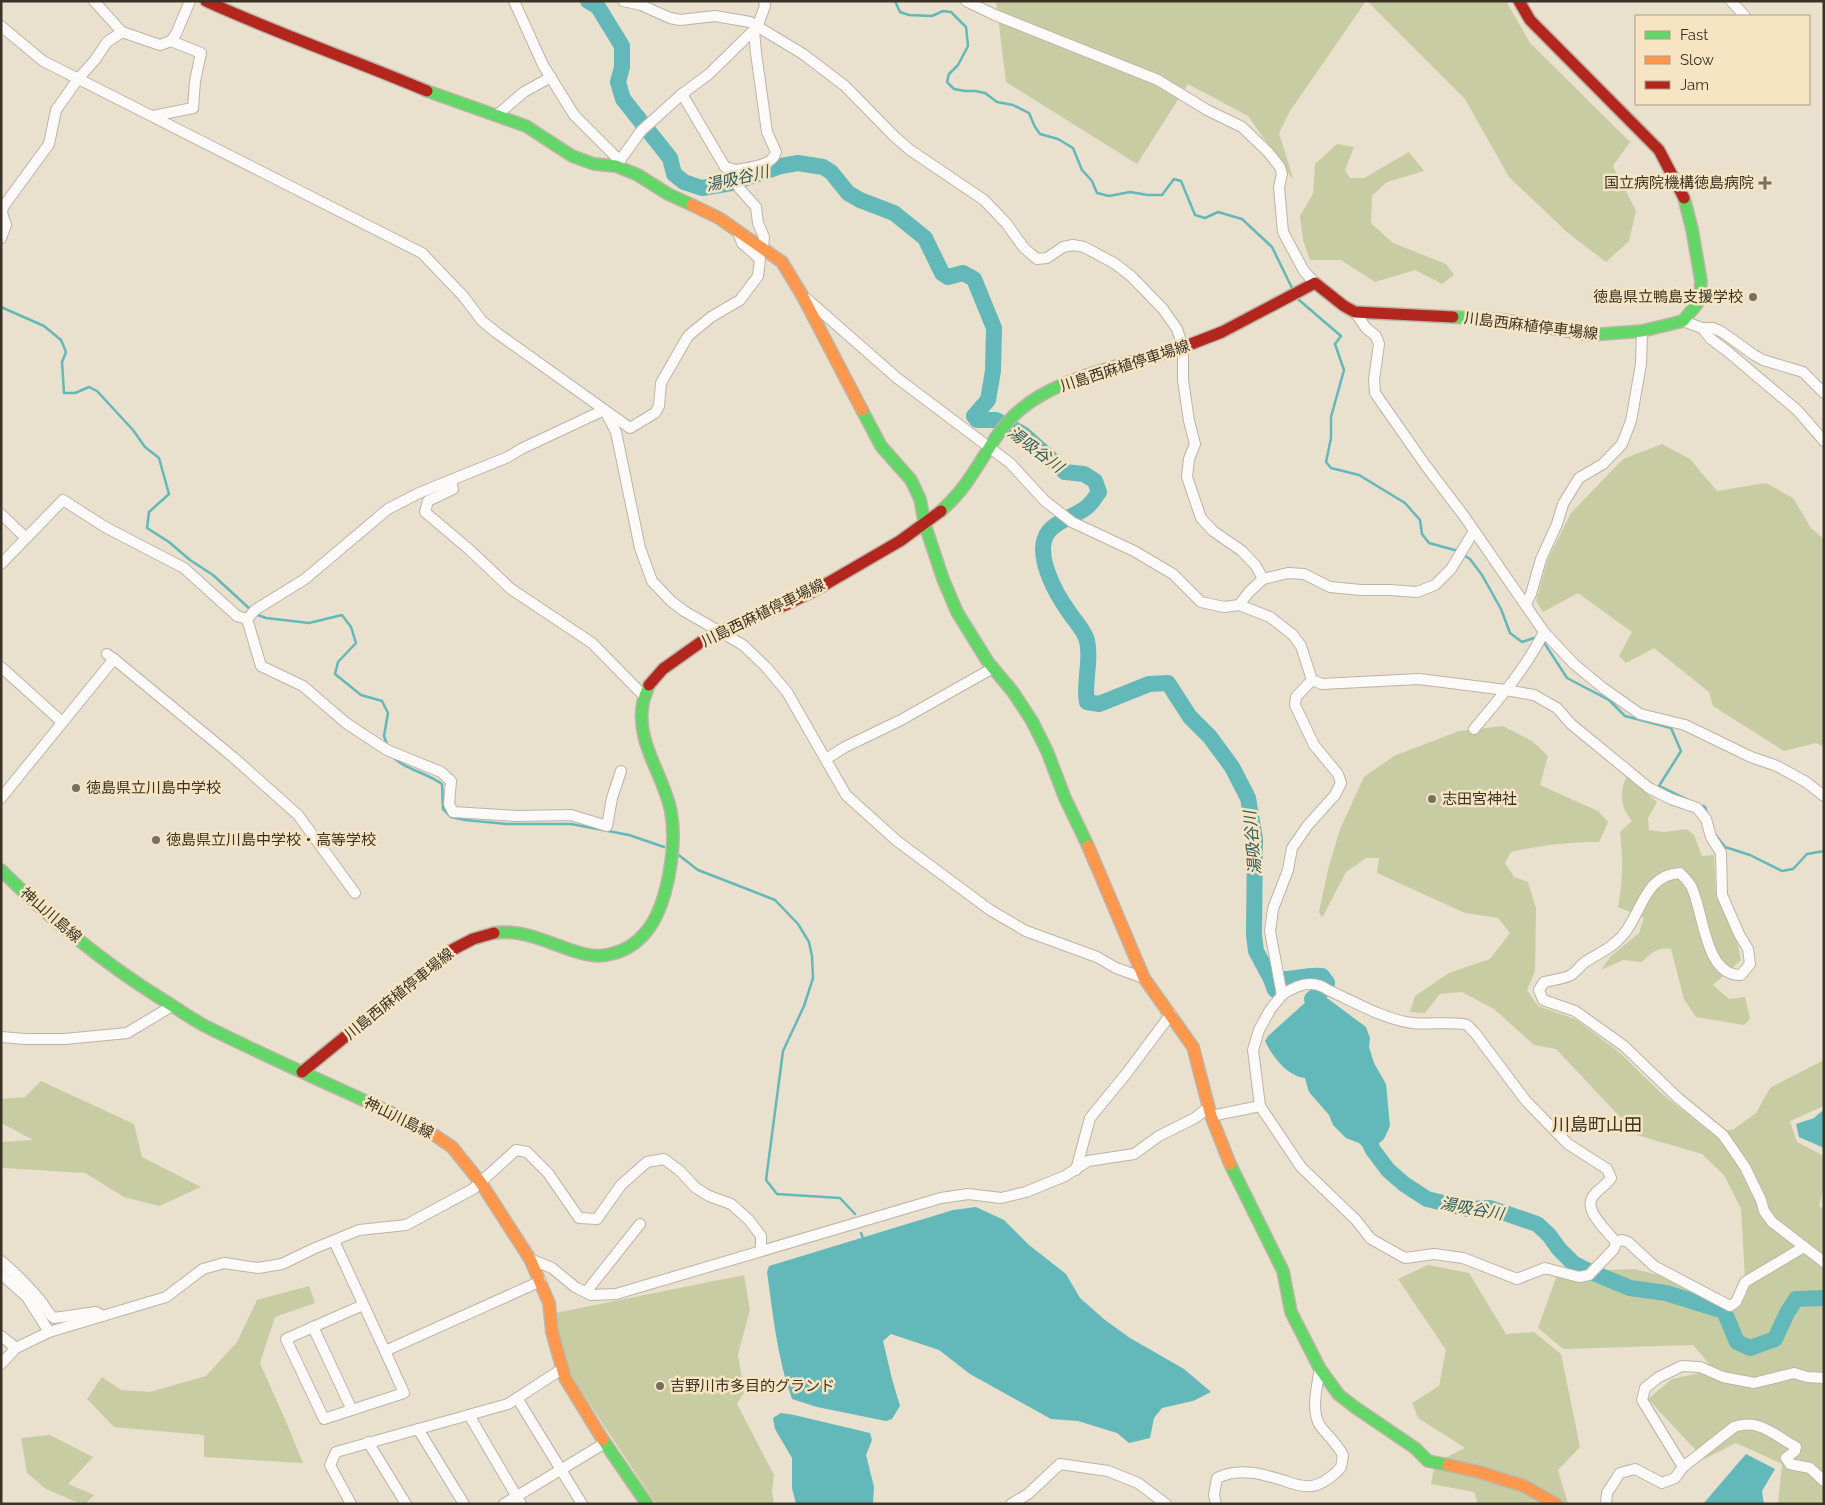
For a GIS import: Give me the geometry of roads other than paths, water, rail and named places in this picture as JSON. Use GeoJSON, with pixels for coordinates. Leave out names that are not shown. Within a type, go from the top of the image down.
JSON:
{"type":"FeatureCollection","features":[{"type":"Feature","properties":{"kind":"main road"},"geometry":{"type":"LineString","coordinates":[[206,1],[245,19],[427,91],[526,126],[572,156],[594,164],[618,164],[684,202],[719,218],[782,262],[802,295],[881,446],[910,480],[920,499],[925,525],[943,579],[957,612],[993,668],[1023,707],[1047,751],[1064,798],[1097,864],[1144,978],[1171,1014],[1192,1047],[1210,1112],[1226,1155],[1283,1271],[1291,1312],[1320,1369],[1339,1394],[1356,1408],[1380,1422],[1428,1461],[1479,1472],[1524,1486],[1556,1504]]}},
{"type":"Feature","properties":{"kind":"main road"},"geometry":{"type":"LineString","coordinates":[[1518,1],[1530,20],[1646,136],[1669,166],[1686,203],[1701,281],[1699,300],[1684,321]]}},
{"type":"Feature","properties":{"kind":"main road","name":"川島西麻植停車場線"},"geometry":{"type":"LineString","coordinates":[[302,1072],[450,951],[476,937],[490,933],[519,932],[573,952],[600,956],[614,954],[639,940],[649,930],[657,917],[662,903],[670,867],[673,830],[668,800],[643,738],[641,715],[644,696],[652,679],[667,665],[706,639],[803,597],[925,525],[958,493],[970,478],[988,446],[1011,417],[1032,401],[1055,389],[1123,365],[1184,347],[1232,327],[1315,282],[1341,305],[1356,312],[1504,320],[1590,336],[1642,331],[1684,321]]}},
{"type":"Feature","properties":{"kind":"main road","name":"神山川島線"},"geometry":{"type":"LineString","coordinates":[[1,870],[46,914],[73,937],[172,1006],[204,1025],[427,1130],[452,1147],[481,1183],[530,1259],[549,1303],[552,1332],[562,1369],[572,1390],[605,1443],[647,1504]]}},
{"type":"Feature","properties":{"kind":"street"},"geometry":{"type":"LineString","coordinates":[[94,1],[122,32],[160,45],[171,41],[176,34],[190,1]]}},
{"type":"Feature","properties":{"kind":"street"},"geometry":{"type":"LineString","coordinates":[[514,1],[543,65],[574,115],[618,164],[644,128],[682,94],[709,74],[756,28]]}},
{"type":"Feature","properties":{"kind":"street"},"geometry":{"type":"LineString","coordinates":[[623,1],[642,5],[670,18],[680,20],[714,16],[750,22],[756,28],[803,54],[845,86],[899,141],[984,200],[1006,223],[1024,248],[1037,259],[1047,258],[1063,247],[1074,245],[1114,263],[1131,276],[1163,309],[1177,329],[1184,347],[1183,380],[1189,421],[1195,444],[1189,459],[1187,477],[1201,518],[1213,531],[1242,550],[1256,566],[1263,579]]}},
{"type":"Feature","properties":{"kind":"street"},"geometry":{"type":"LineString","coordinates":[[682,94],[725,167],[737,173],[769,163],[774,159],[776,152],[767,132],[756,53],[756,28],[765,6],[764,1]]}},
{"type":"Feature","properties":{"kind":"street"},"geometry":{"type":"LineString","coordinates":[[966,1],[995,15],[1158,80],[1207,110],[1242,127],[1268,152],[1280,167],[1282,174],[1279,186],[1282,232],[1304,271],[1315,282]]}},
{"type":"Feature","properties":{"kind":"street"},"geometry":{"type":"LineString","coordinates":[[1730,1],[1744,15]]}},
{"type":"Feature","properties":{"kind":"street"},"geometry":{"type":"LineString","coordinates":[[1,26],[43,61],[422,253],[496,333],[574,386],[630,428],[654,413],[659,406],[661,383],[688,336],[710,317],[740,300],[758,276],[760,259],[742,244],[738,232]]}},
{"type":"Feature","properties":{"kind":"street"},"geometry":{"type":"LineString","coordinates":[[1,238],[6,226],[2,213],[3,207],[49,144],[56,110],[107,42],[122,32]]}},
{"type":"Feature","properties":{"kind":"street"},"geometry":{"type":"LineString","coordinates":[[153,116],[193,108],[195,81],[201,53],[171,41]]}},
{"type":"Feature","properties":{"kind":"street"},"geometry":{"type":"LineString","coordinates":[[496,115],[524,92],[551,77]]}},
{"type":"Feature","properties":{"kind":"street"},"geometry":{"type":"LineString","coordinates":[[737,173],[740,188],[756,207],[758,223],[764,237],[763,248]]}},
{"type":"Feature","properties":{"kind":"street"},"geometry":{"type":"LineString","coordinates":[[802,295],[872,358],[1010,463],[1046,501],[1072,522],[1134,551],[1173,574],[1201,602],[1224,607],[1239,605],[1270,617],[1293,635],[1300,646],[1312,680],[1322,684],[1420,679],[1534,695],[1557,708],[1571,724],[1649,788],[1671,799],[1697,808],[1706,819],[1711,837],[1721,853],[1722,895],[1739,934],[1748,949],[1750,964],[1741,975],[1732,975],[1721,969],[1712,955],[1690,885],[1680,874],[1670,874],[1663,877],[1648,891],[1624,933],[1611,947],[1584,963],[1570,976],[1544,982],[1538,990],[1543,1000],[1575,1011],[1624,1046],[1678,1098],[1723,1135],[1745,1167],[1761,1200],[1764,1211],[1772,1222],[1824,1262]]}},
{"type":"Feature","properties":{"kind":"street"},"geometry":{"type":"LineString","coordinates":[[1356,312],[1366,328],[1376,336],[1378,344],[1374,380],[1375,393],[1544,632],[1574,664],[1603,688],[1640,714],[1685,724],[1752,758],[1777,766],[1806,782],[1824,796]]}},
{"type":"Feature","properties":{"kind":"street"},"geometry":{"type":"LineString","coordinates":[[1684,321],[1702,328],[1713,328],[1763,360],[1803,372],[1824,393]]}},
{"type":"Feature","properties":{"kind":"street"},"geometry":{"type":"LineString","coordinates":[[1702,328],[1711,340],[1727,351],[1797,410],[1824,441]]}},
{"type":"Feature","properties":{"kind":"street"},"geometry":{"type":"LineString","coordinates":[[1526,604],[1531,594],[1541,559],[1563,504],[1579,478],[1603,464],[1622,444],[1631,421],[1641,364],[1642,331]]}},
{"type":"Feature","properties":{"kind":"street"},"geometry":{"type":"LineString","coordinates":[[1,564],[63,500],[105,527],[184,568],[237,616],[251,615],[305,579],[388,510],[419,494],[508,457],[604,410]]}},
{"type":"Feature","properties":{"kind":"street"},"geometry":{"type":"LineString","coordinates":[[604,410],[616,432],[640,548],[652,581],[671,601],[684,611],[742,645],[766,667],[786,692],[846,795],[897,841],[990,910],[1026,931],[1096,957],[1116,968],[1144,978]]}},
{"type":"Feature","properties":{"kind":"street"},"geometry":{"type":"LineString","coordinates":[[451,480],[453,489],[428,501],[425,512],[471,551],[510,589],[592,643],[644,696]]}},
{"type":"Feature","properties":{"kind":"street"},"geometry":{"type":"LineString","coordinates":[[1,514],[26,538]]}},
{"type":"Feature","properties":{"kind":"street"},"geometry":{"type":"LineString","coordinates":[[1239,605],[1263,579],[1288,573],[1304,574],[1330,587],[1417,592],[1435,585],[1462,553],[1474,531]]}},
{"type":"Feature","properties":{"kind":"street"},"geometry":{"type":"LineString","coordinates":[[251,615],[261,666],[303,686],[346,723],[391,751],[441,772],[451,781],[449,804],[453,812],[518,816],[571,815],[607,826],[612,798],[621,771]]}},
{"type":"Feature","properties":{"kind":"street"},"geometry":{"type":"LineString","coordinates":[[1474,729],[1535,651],[1544,632]]}},
{"type":"Feature","properties":{"kind":"street"},"geometry":{"type":"LineString","coordinates":[[1,798],[62,722],[110,657],[233,757],[298,815],[355,893]]}},
{"type":"Feature","properties":{"kind":"street"},"geometry":{"type":"LineString","coordinates":[[1,667],[62,722]]}},
{"type":"Feature","properties":{"kind":"street"},"geometry":{"type":"LineString","coordinates":[[826,759],[845,747],[901,720],[993,668]]}},
{"type":"Feature","properties":{"kind":"street"},"geometry":{"type":"LineString","coordinates":[[1282,995],[1270,931],[1273,909],[1288,870],[1292,848],[1308,825],[1335,795],[1341,783],[1338,774],[1314,745],[1295,705],[1296,697],[1312,680]]}},
{"type":"Feature","properties":{"kind":"street"},"geometry":{"type":"LineString","coordinates":[[1308,983],[1325,987],[1392,1018],[1410,1023],[1430,1025],[1457,1023],[1467,1025],[1526,1102],[1568,1144],[1610,1172],[1611,1178],[1591,1199],[1590,1206],[1593,1214],[1616,1242],[1614,1249],[1592,1272],[1578,1277],[1545,1268],[1517,1279],[1464,1258],[1434,1254],[1405,1258],[1371,1239],[1356,1220],[1301,1167],[1260,1106],[1253,1050],[1258,1030],[1270,1010],[1282,995],[1308,983]]}},
{"type":"Feature","properties":{"kind":"street"},"geometry":{"type":"LineString","coordinates":[[1,1037],[65,1039],[127,1033],[172,1006]]}},
{"type":"Feature","properties":{"kind":"street"},"geometry":{"type":"LineString","coordinates":[[1076,1170],[1090,1118],[1171,1014]]}},
{"type":"Feature","properties":{"kind":"street"},"geometry":{"type":"LineString","coordinates":[[530,1259],[552,1268],[575,1287],[590,1294],[616,1294],[941,1198],[968,1194],[1001,1198],[1026,1192],[1065,1176],[1088,1162],[1134,1154],[1159,1136],[1210,1112],[1260,1106]]}},
{"type":"Feature","properties":{"kind":"street"},"geometry":{"type":"LineString","coordinates":[[1,1364],[16,1348],[49,1332],[166,1297],[203,1269],[224,1263],[258,1268],[282,1264],[359,1230],[406,1225],[473,1189],[516,1150],[527,1152],[548,1173],[579,1218],[597,1219],[621,1186],[648,1162],[664,1158],[696,1188],[709,1196],[731,1204],[749,1220],[761,1236],[761,1250]]}},
{"type":"Feature","properties":{"kind":"street"},"geometry":{"type":"LineString","coordinates":[[586,1292],[640,1224]]}},
{"type":"Feature","properties":{"kind":"street"},"geometry":{"type":"LineString","coordinates":[[1616,1242],[1622,1240],[1628,1242],[1654,1266],[1730,1306],[1736,1302],[1745,1282],[1804,1247]]}},
{"type":"Feature","properties":{"kind":"street"},"geometry":{"type":"LineString","coordinates":[[334,1241],[364,1305],[404,1393],[324,1419],[286,1339],[364,1305]]}},
{"type":"Feature","properties":{"kind":"street"},"geometry":{"type":"LineString","coordinates":[[1,1261],[22,1279],[46,1306],[48,1314],[54,1318],[96,1312],[103,1316]]}},
{"type":"Feature","properties":{"kind":"street"},"geometry":{"type":"LineString","coordinates":[[1,1274],[27,1297],[49,1332]]}},
{"type":"Feature","properties":{"kind":"street"},"geometry":{"type":"LineString","coordinates":[[385,1351],[541,1281]]}},
{"type":"Feature","properties":{"kind":"street"},"geometry":{"type":"LineString","coordinates":[[313,1327],[352,1410]]}},
{"type":"Feature","properties":{"kind":"street"},"geometry":{"type":"LineString","coordinates":[[1,1336],[16,1348]]}},
{"type":"Feature","properties":{"kind":"street"},"geometry":{"type":"LineString","coordinates":[[1682,1467],[1642,1400],[1645,1388],[1659,1377],[1682,1366],[1700,1367],[1723,1377],[1754,1383],[1794,1373],[1807,1377],[1824,1378]]}},
{"type":"Feature","properties":{"kind":"street"},"geometry":{"type":"LineString","coordinates":[[351,1504],[330,1465],[336,1452],[508,1404],[562,1369]]}},
{"type":"Feature","properties":{"kind":"street"},"geometry":{"type":"LineString","coordinates":[[1216,1504],[1214,1495],[1218,1478],[1229,1472],[1257,1474],[1295,1484],[1313,1486],[1329,1478],[1341,1466],[1343,1455],[1330,1436],[1320,1426],[1316,1412],[1320,1369]]}},
{"type":"Feature","properties":{"kind":"street"},"geometry":{"type":"LineString","coordinates":[[517,1398],[582,1504]]}},
{"type":"Feature","properties":{"kind":"street"},"geometry":{"type":"LineString","coordinates":[[469,1415],[518,1500]]}},
{"type":"Feature","properties":{"kind":"street"},"geometry":{"type":"LineString","coordinates":[[1606,1504],[1606,1493],[1620,1473],[1636,1469],[1662,1483],[1675,1478],[1682,1467],[1734,1427],[1743,1424],[1756,1424],[1796,1446],[1795,1451],[1786,1458],[1790,1464],[1810,1468],[1824,1481]]}},
{"type":"Feature","properties":{"kind":"street"},"geometry":{"type":"LineString","coordinates":[[418,1429],[464,1504]]}},
{"type":"Feature","properties":{"kind":"street"},"geometry":{"type":"LineString","coordinates":[[368,1442],[406,1504]]}},
{"type":"Feature","properties":{"kind":"street"},"geometry":{"type":"LineString","coordinates":[[504,1504],[518,1500],[605,1443]]}},
{"type":"Feature","properties":{"kind":"street"},"geometry":{"type":"LineString","coordinates":[[1011,1504],[1028,1494],[1060,1464],[1108,1471],[1138,1482],[1166,1504]]}},
{"type":"Feature","properties":{"kind":"water"},"geometry":{"type":"Polygon","coordinates":[[[1318,991],[1326,994],[1327,998],[1366,1027],[1370,1038],[1369,1047],[1374,1063],[1386,1084],[1390,1126],[1384,1139],[1369,1152],[1359,1143],[1346,1138],[1333,1125],[1329,1115],[1309,1092],[1305,1078],[1286,1069],[1272,1053],[1265,1041],[1268,1036],[1318,991]]]}},
{"type":"Feature","properties":{"kind":"water"},"geometry":{"type":"Polygon","coordinates":[[[1822,1111],[1824,1112],[1824,1148],[1799,1137],[1796,1124],[1814,1118],[1822,1111]]]}},
{"type":"Feature","properties":{"kind":"water"},"geometry":{"type":"Polygon","coordinates":[[[976,1207],[1004,1220],[1029,1245],[1066,1274],[1080,1298],[1105,1320],[1130,1338],[1184,1369],[1211,1392],[1193,1401],[1162,1408],[1154,1418],[1150,1438],[1129,1443],[1117,1433],[1078,1421],[1051,1419],[970,1374],[939,1350],[891,1334],[883,1341],[900,1406],[892,1419],[886,1421],[817,1407],[792,1399],[776,1336],[767,1272],[769,1266],[953,1210],[976,1207]]]}},
{"type":"Feature","properties":{"kind":"water"},"geometry":{"type":"Polygon","coordinates":[[[781,1413],[870,1433],[872,1440],[866,1455],[874,1487],[873,1504],[796,1504],[792,1488],[792,1458],[775,1429],[773,1418],[781,1413]]]}},
{"type":"Feature","properties":{"kind":"water"},"geometry":{"type":"Polygon","coordinates":[[[1746,1454],[1775,1469],[1762,1491],[1764,1504],[1703,1504],[1746,1454]]]}},
{"type":"Feature","properties":{"kind":"waterway","name":"湯吸谷川"},"geometry":{"type":"LineString","coordinates":[[588,1],[598,7],[622,46],[622,67],[618,82],[623,99],[670,158],[674,174],[684,182],[702,188],[732,183],[781,166],[798,163],[823,167],[831,172],[848,193],[860,200],[894,213],[925,238],[942,273],[948,277],[963,273],[974,279],[994,328],[993,371],[988,400],[974,416],[977,420],[996,420],[1023,434],[1065,472],[1084,474],[1095,481],[1099,492],[1087,507],[1057,524],[1049,531],[1044,540],[1043,550],[1044,561],[1052,584],[1086,637],[1089,656],[1086,687],[1087,702],[1099,704],[1149,684],[1168,683],[1190,717],[1210,737],[1232,767],[1248,798],[1255,839],[1254,935],[1256,951],[1275,990]]}},
{"type":"Feature","properties":{"kind":"waterway"},"geometry":{"type":"LineString","coordinates":[[895,1],[900,12],[909,15],[932,16],[943,11],[951,12],[966,27],[968,46],[958,65],[949,74],[947,82],[954,89],[985,93],[997,102],[1013,105],[1029,113],[1040,134],[1058,139],[1073,148],[1082,170],[1092,181],[1097,193],[1109,196],[1130,192],[1162,195],[1174,179],[1181,181],[1195,215],[1205,218],[1218,212],[1242,219],[1272,247],[1292,288]]}},
{"type":"Feature","properties":{"kind":"waterway"},"geometry":{"type":"LineString","coordinates":[[1297,297],[1341,336],[1335,344],[1344,370],[1331,417],[1331,438],[1326,462],[1331,468],[1359,475],[1405,503],[1420,520],[1422,534],[1429,543],[1458,551]]}},
{"type":"Feature","properties":{"kind":"waterway"},"geometry":{"type":"LineString","coordinates":[[1,307],[44,326],[61,340],[66,352],[62,362],[64,393],[75,393],[89,387],[97,391],[133,430],[145,447],[159,458],[169,494],[149,512],[147,528],[213,575],[251,610]]}},
{"type":"Feature","properties":{"kind":"waterway"},"geometry":{"type":"LineString","coordinates":[[1462,554],[1470,559],[1482,575],[1501,609],[1510,633],[1522,642],[1534,638]]}},
{"type":"Feature","properties":{"kind":"waterway"},"geometry":{"type":"LineString","coordinates":[[255,614],[266,618],[309,623],[342,615],[351,627],[356,643],[338,662],[335,674],[361,695],[382,701],[388,713],[384,736],[388,747]]}},
{"type":"Feature","properties":{"kind":"waterway"},"geometry":{"type":"LineString","coordinates":[[1543,641],[1567,678],[1609,700],[1625,716],[1671,728],[1681,751],[1659,786],[1688,800]]}},
{"type":"Feature","properties":{"kind":"waterway"},"geometry":{"type":"LineString","coordinates":[[392,756],[402,764],[442,784],[443,809],[451,817],[507,824],[571,824],[629,835],[664,847]]}},
{"type":"Feature","properties":{"kind":"waterway"},"geometry":{"type":"LineString","coordinates":[[1700,805],[1705,807],[1707,813]]}},
{"type":"Feature","properties":{"kind":"waterway"},"geometry":{"type":"LineString","coordinates":[[1714,833],[1725,847],[1750,855],[1782,871],[1793,869],[1807,854],[1824,851]]}},
{"type":"Feature","properties":{"kind":"waterway"},"geometry":{"type":"LineString","coordinates":[[676,853],[698,870],[775,900],[798,924],[809,942],[813,978],[804,1006],[783,1051],[766,1180],[777,1194],[840,1198],[855,1214]]}},
{"type":"Feature","properties":{"kind":"waterway"},"geometry":{"type":"LineString","coordinates":[[1271,979],[1284,980],[1322,976],[1327,983],[1322,991],[1312,999]]}},
{"type":"Feature","properties":{"kind":"waterway","name":"湯吸谷川"},"geometry":{"type":"LineString","coordinates":[[1364,1131],[1373,1150],[1388,1170],[1404,1184],[1427,1199],[1468,1209],[1490,1208],[1537,1224],[1573,1263],[1584,1269],[1630,1288],[1666,1293],[1724,1311],[1737,1342],[1750,1348],[1775,1339],[1796,1299],[1824,1298]]}},
{"type":"Feature","properties":{"kind":"waterway"},"geometry":{"type":"LineString","coordinates":[[861,1233],[863,1238]]}},
{"type":"Feature","properties":{"kind":"place","name":"国立病院機構徳島病院"},"geometry":{"type":"Point","coordinates":[1765,183]}},
{"type":"Feature","properties":{"kind":"place","name":"徳島県立鴨島支援学校"},"geometry":{"type":"Point","coordinates":[1753,297]}},
{"type":"Feature","properties":{"kind":"place","name":"徳島県立川島中学校"},"geometry":{"type":"Point","coordinates":[76,788]}},
{"type":"Feature","properties":{"kind":"place","name":"志田宮神社"},"geometry":{"type":"Point","coordinates":[1432,799]}},
{"type":"Feature","properties":{"kind":"place","name":"徳島県立川島中学校・高等学校"},"geometry":{"type":"Point","coordinates":[156,840]}},
{"type":"Feature","properties":{"kind":"place","name":"吉野川市多目的グランド"},"geometry":{"type":"Point","coordinates":[660,1386]}},
{"type":"Feature","properties":{"kind":"district","name":"川島町山田"},"geometry":{"type":"Point","coordinates":[1597,1125]}}]}
